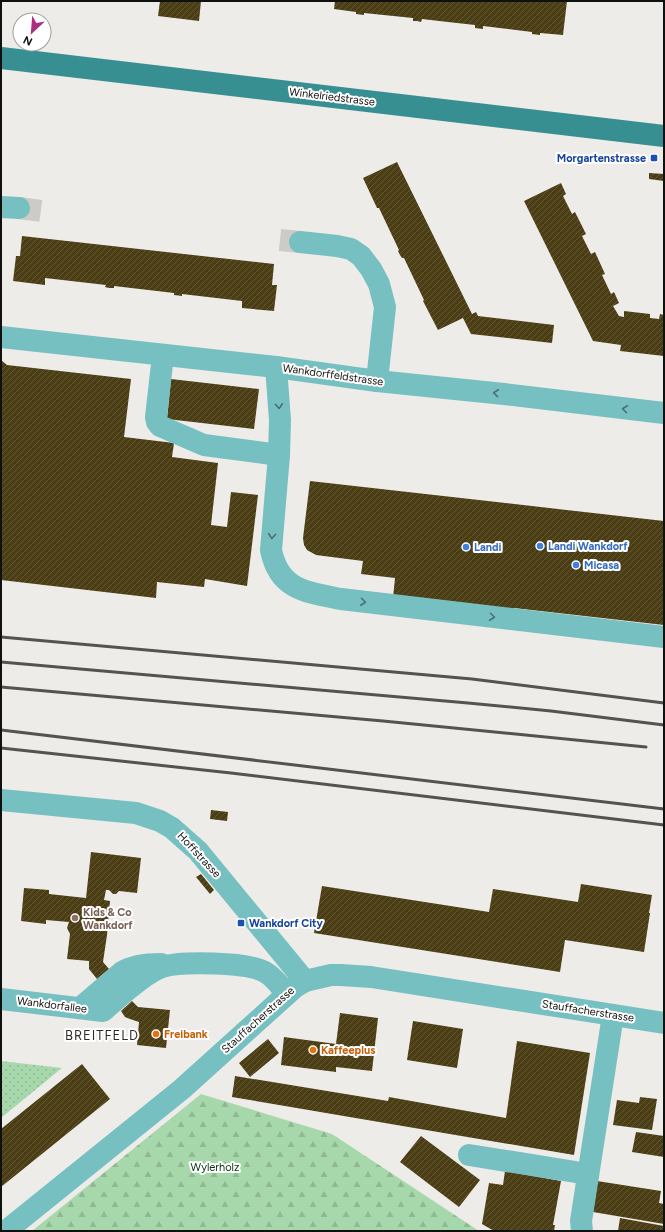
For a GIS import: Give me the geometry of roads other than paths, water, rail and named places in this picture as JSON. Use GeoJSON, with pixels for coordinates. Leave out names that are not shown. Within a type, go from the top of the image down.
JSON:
{"type":"FeatureCollection","features":[{"type":"Feature","properties":{"kind":"main road","name":"Winkelriedstrasse"},"geometry":{"type":"LineString","coordinates":[[1,58],[664,136]]}},
{"type":"Feature","properties":{"kind":"street"},"geometry":{"type":"LineString","coordinates":[[300,242],[351,249],[361,256],[371,268],[379,284],[385,307],[377,381]]}},
{"type":"Feature","properties":{"kind":"street","name":"Wankdorffeldstrasse"},"geometry":{"type":"LineString","coordinates":[[1,337],[276,367],[377,381],[664,413]]}},
{"type":"Feature","properties":{"kind":"street"},"geometry":{"type":"LineString","coordinates":[[163,355],[156,416],[157,422],[160,426],[204,445],[279,455]]}},
{"type":"Feature","properties":{"kind":"street"},"geometry":{"type":"LineString","coordinates":[[276,367],[280,420],[279,455],[271,550],[279,572],[285,580],[298,589],[341,599],[664,637]]}},
{"type":"Feature","properties":{"kind":"street","name":"Hoffstrasse"},"geometry":{"type":"LineString","coordinates":[[1,800],[136,813],[160,821],[172,828],[198,851],[305,981]]}},
{"type":"Feature","properties":{"kind":"street"},"geometry":{"type":"LineString","coordinates":[[80,1008],[122,972],[129,968],[154,964],[200,963],[256,968],[269,974],[287,994]]}},
{"type":"Feature","properties":{"kind":"street","name":"Wankdorfallee"},"geometry":{"type":"LineString","coordinates":[[1,999],[103,1011],[148,975],[162,967],[178,964]]}},
{"type":"Feature","properties":{"kind":"street","name":"Stauffacherstrasse"},"geometry":{"type":"LineString","coordinates":[[6,1231],[182,1088],[295,987],[305,981],[330,975],[359,976],[664,1023]]}},
{"type":"Feature","properties":{"kind":"street"},"geometry":{"type":"LineString","coordinates":[[582,1231],[581,1221],[613,1014]]}},
{"type":"Feature","properties":{"kind":"street"},"geometry":{"type":"LineString","coordinates":[[470,1155],[588,1174]]}},
{"type":"Feature","properties":{"kind":"tunnel"},"geometry":{"type":"LineString","coordinates":[[19,208],[49,212]]}},
{"type":"Feature","properties":{"kind":"tunnel"},"geometry":{"type":"LineString","coordinates":[[280,240],[300,242]]}},
{"type":"Feature","properties":{"kind":"railway"},"geometry":{"type":"LineString","coordinates":[[1,637],[472,679],[664,703]]}},
{"type":"Feature","properties":{"kind":"railway"},"geometry":{"type":"LineString","coordinates":[[1,662],[468,703],[551,711],[664,725]]}},
{"type":"Feature","properties":{"kind":"railway"},"geometry":{"type":"LineString","coordinates":[[1,687],[383,721],[646,747]]}},
{"type":"Feature","properties":{"kind":"railway"},"geometry":{"type":"LineString","coordinates":[[1,730],[664,809]]}},
{"type":"Feature","properties":{"kind":"railway"},"geometry":{"type":"LineString","coordinates":[[1,748],[231,773],[664,825]]}},
{"type":"Feature","properties":{"kind":"place","name":"Morgartenstrasse"},"geometry":{"type":"Point","coordinates":[654,158]}},
{"type":"Feature","properties":{"kind":"place","name":"Landi Wankdorf"},"geometry":{"type":"Point","coordinates":[540,546]}},
{"type":"Feature","properties":{"kind":"place","name":"Landi"},"geometry":{"type":"Point","coordinates":[466,547]}},
{"type":"Feature","properties":{"kind":"place","name":"Micasa"},"geometry":{"type":"Point","coordinates":[576,565]}},
{"type":"Feature","properties":{"kind":"place","name":"Kids & Co Wankdorf"},"geometry":{"type":"Point","coordinates":[75,918]}},
{"type":"Feature","properties":{"kind":"place","name":"Wankdorf City"},"geometry":{"type":"Point","coordinates":[241,923]}},
{"type":"Feature","properties":{"kind":"place","name":"Freibank"},"geometry":{"type":"Point","coordinates":[156,1034]}},
{"type":"Feature","properties":{"kind":"place","name":"Kaffeeplus"},"geometry":{"type":"Point","coordinates":[313,1050]}},
{"type":"Feature","properties":{"kind":"district","name":"BREITFELD"},"geometry":{"type":"Point","coordinates":[102,1035]}},
{"type":"Feature","properties":{"kind":"park label","name":"Wylerholz"},"geometry":{"type":"Point","coordinates":[215,1167]}}]}
